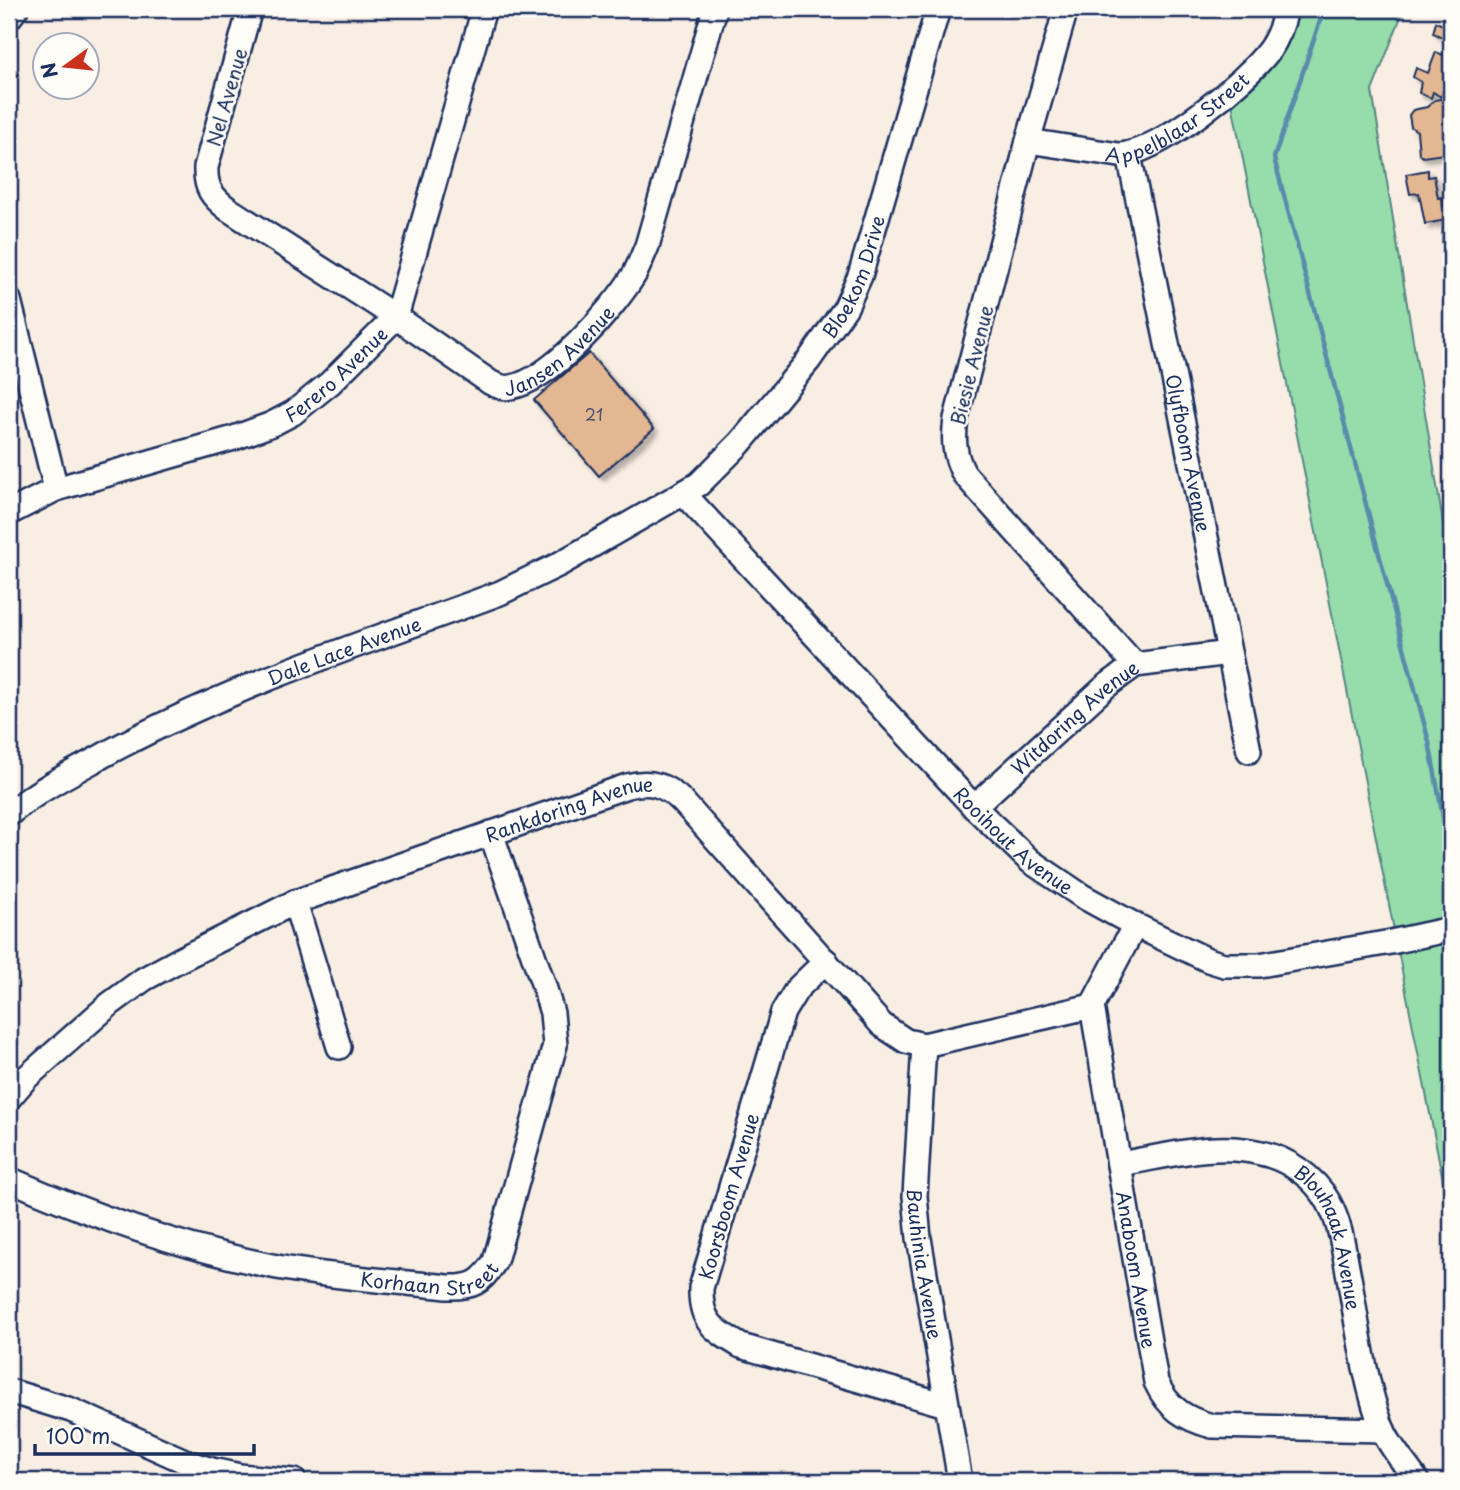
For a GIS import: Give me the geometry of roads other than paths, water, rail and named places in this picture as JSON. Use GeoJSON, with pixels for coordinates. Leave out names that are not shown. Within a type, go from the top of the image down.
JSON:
{"type":"FeatureCollection","features":[{"type":"Feature","properties":{"kind":"street"},"geometry":{"type":"LineString","coordinates":[[9,18],[16,9]]}},
{"type":"Feature","properties":{"kind":"street","name":"Nel Avenue"},"geometry":{"type":"LineString","coordinates":[[206,185],[205,167],[250,9]]}},
{"type":"Feature","properties":{"kind":"street","name":"Ferero Avenue"},"geometry":{"type":"LineString","coordinates":[[9,513],[56,489],[234,438],[272,424],[293,413],[330,383],[396,317],[484,9]]}},
{"type":"Feature","properties":{"kind":"street","name":"Jansen Avenue"},"geometry":{"type":"LineString","coordinates":[[206,185],[210,193],[228,209],[396,317],[491,383],[509,388],[544,370],[582,339],[620,296],[635,273],[647,246],[715,9]]}},
{"type":"Feature","properties":{"kind":"street","name":"Bloekom Drive"},"geometry":{"type":"LineString","coordinates":[[683,493],[713,472],[740,443],[809,360],[846,307],[872,239],[938,9]]}},
{"type":"Feature","properties":{"kind":"street","name":"Biesie Avenue"},"geometry":{"type":"LineString","coordinates":[[1066,9],[1028,141],[956,419],[953,440],[958,463],[971,482],[1135,665]]}},
{"type":"Feature","properties":{"kind":"street","name":"Appelblaar Street"},"geometry":{"type":"LineString","coordinates":[[1028,141],[1106,154],[1129,155],[1160,141],[1241,81],[1274,42],[1286,9]]}},
{"type":"Feature","properties":{"kind":"street","name":"Olyfboom Avenue"},"geometry":{"type":"LineString","coordinates":[[1129,155],[1249,751]]}},
{"type":"Feature","properties":{"kind":"street"},"geometry":{"type":"LineString","coordinates":[[9,299],[56,489]]}},
{"type":"Feature","properties":{"kind":"street","name":"Rooihout Avenue"},"geometry":{"type":"LineString","coordinates":[[683,493],[974,807],[1016,848],[1050,876],[1135,925],[1208,960],[1241,966],[1391,942],[1451,929]]}},
{"type":"Feature","properties":{"kind":"street","name":"Dale Lace Avenue"},"geometry":{"type":"LineString","coordinates":[[9,814],[45,788],[137,736],[192,710],[310,663],[500,593],[558,565],[683,493]]}},
{"type":"Feature","properties":{"kind":"street","name":"Witdoring Avenue"},"geometry":{"type":"LineString","coordinates":[[974,807],[1105,687],[1135,665],[1229,653]]}},
{"type":"Feature","properties":{"kind":"street","name":"Rankdoring Avenue"},"geometry":{"type":"LineString","coordinates":[[9,1098],[27,1077],[71,1038],[144,979],[295,902],[627,786],[647,782],[674,794],[683,803],[882,1026],[906,1041],[924,1045]]}},
{"type":"Feature","properties":{"kind":"street","name":"Korhaan Street"},"geometry":{"type":"LineString","coordinates":[[9,1179],[66,1205],[177,1242],[279,1267],[447,1287],[463,1287],[486,1276],[495,1261],[555,1045],[552,1013],[544,986],[491,833]]}},
{"type":"Feature","properties":{"kind":"street"},"geometry":{"type":"LineString","coordinates":[[295,902],[339,1047]]}},
{"type":"Feature","properties":{"kind":"street"},"geometry":{"type":"LineString","coordinates":[[924,1045],[1092,1006],[1135,925]]}},
{"type":"Feature","properties":{"kind":"street","name":"Koorsboom Avenue"},"geometry":{"type":"LineString","coordinates":[[826,961],[797,989],[783,1012],[701,1289],[701,1304],[705,1318],[717,1332],[741,1346],[946,1405]]}},
{"type":"Feature","properties":{"kind":"street","name":"Anaboom Avenue"},"geometry":{"type":"LineString","coordinates":[[1092,1006],[1156,1382],[1171,1406],[1193,1421],[1212,1426],[1383,1430]]}},
{"type":"Feature","properties":{"kind":"street","name":"Bauhinia Avenue"},"geometry":{"type":"LineString","coordinates":[[924,1045],[915,1196],[960,1481]]}},
{"type":"Feature","properties":{"kind":"street","name":"Blouhaak Avenue"},"geometry":{"type":"LineString","coordinates":[[1119,1164],[1214,1149],[1260,1152],[1280,1159],[1318,1186],[1329,1202],[1340,1228],[1366,1368],[1383,1430],[1417,1481]]}},
{"type":"Feature","properties":{"kind":"street"},"geometry":{"type":"LineString","coordinates":[[9,1391],[89,1417],[150,1446],[212,1470],[240,1476],[294,1481]]}},
{"type":"Feature","properties":{"kind":"waterway"},"geometry":{"type":"LineString","coordinates":[[1324,9],[1274,158],[1429,742],[1451,860]]}}]}
